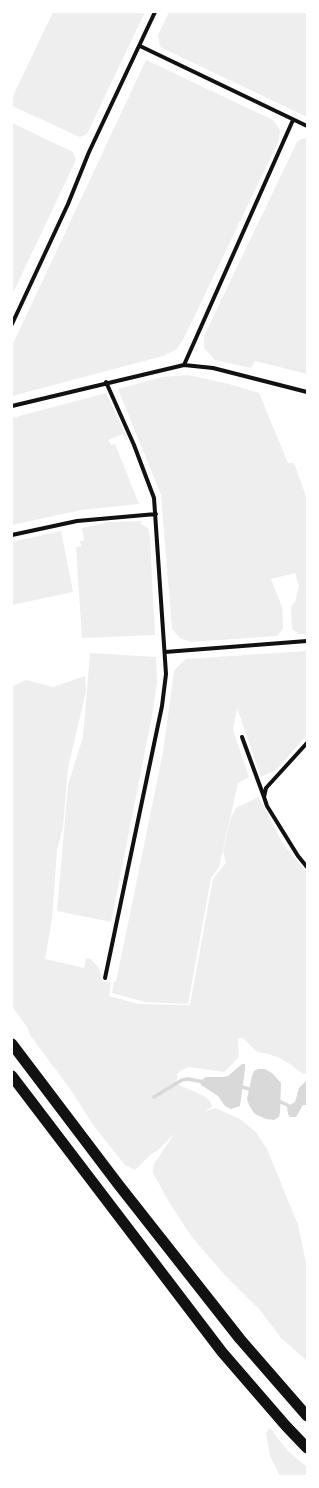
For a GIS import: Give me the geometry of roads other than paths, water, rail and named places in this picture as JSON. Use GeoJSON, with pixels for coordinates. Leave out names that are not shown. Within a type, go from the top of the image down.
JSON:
{"type":"FeatureCollection","features":[{"type":"Feature","properties":{"kind":"highway"},"geometry":{"type":"LineString","coordinates":[[15,1049],[118,1184],[240,1339],[307,1416]]}},
{"type":"Feature","properties":{"kind":"highway"},"geometry":{"type":"LineString","coordinates":[[12,1076],[222,1352],[307,1448]]}},
{"type":"Feature","properties":{"kind":"street"},"geometry":{"type":"LineString","coordinates":[[12,324],[68,204],[89,152],[156,12]]}},
{"type":"Feature","properties":{"kind":"street"},"geometry":{"type":"LineString","coordinates":[[140,46],[307,126]]}},
{"type":"Feature","properties":{"kind":"street"},"geometry":{"type":"LineString","coordinates":[[184,364],[293,120]]}},
{"type":"Feature","properties":{"kind":"street"},"geometry":{"type":"LineString","coordinates":[[12,406],[184,364],[213,368],[307,392]]}},
{"type":"Feature","properties":{"kind":"street"},"geometry":{"type":"LineString","coordinates":[[105,978],[162,706],[166,674],[154,498],[146,475],[106,382]]}},
{"type":"Feature","properties":{"kind":"street"},"geometry":{"type":"LineString","coordinates":[[12,535],[77,521],[156,514]]}},
{"type":"Feature","properties":{"kind":"street"},"geometry":{"type":"LineString","coordinates":[[165,652],[307,641]]}},
{"type":"Feature","properties":{"kind":"street"},"geometry":{"type":"LineString","coordinates":[[242,738],[267,806],[298,856],[307,867]]}},
{"type":"Feature","properties":{"kind":"street"},"geometry":{"type":"LineString","coordinates":[[264,797],[266,788],[307,743]]}},
{"type":"Feature","properties":{"kind":"waterway"},"geometry":{"type":"LineString","coordinates":[[154,1097],[182,1080],[188,1079],[204,1082]]}},
{"type":"Feature","properties":{"kind":"waterway"},"geometry":{"type":"LineString","coordinates":[[238,1086],[253,1090]]}},
{"type":"Feature","properties":{"kind":"waterway"},"geometry":{"type":"LineString","coordinates":[[277,1100],[291,1107]]}}]}
